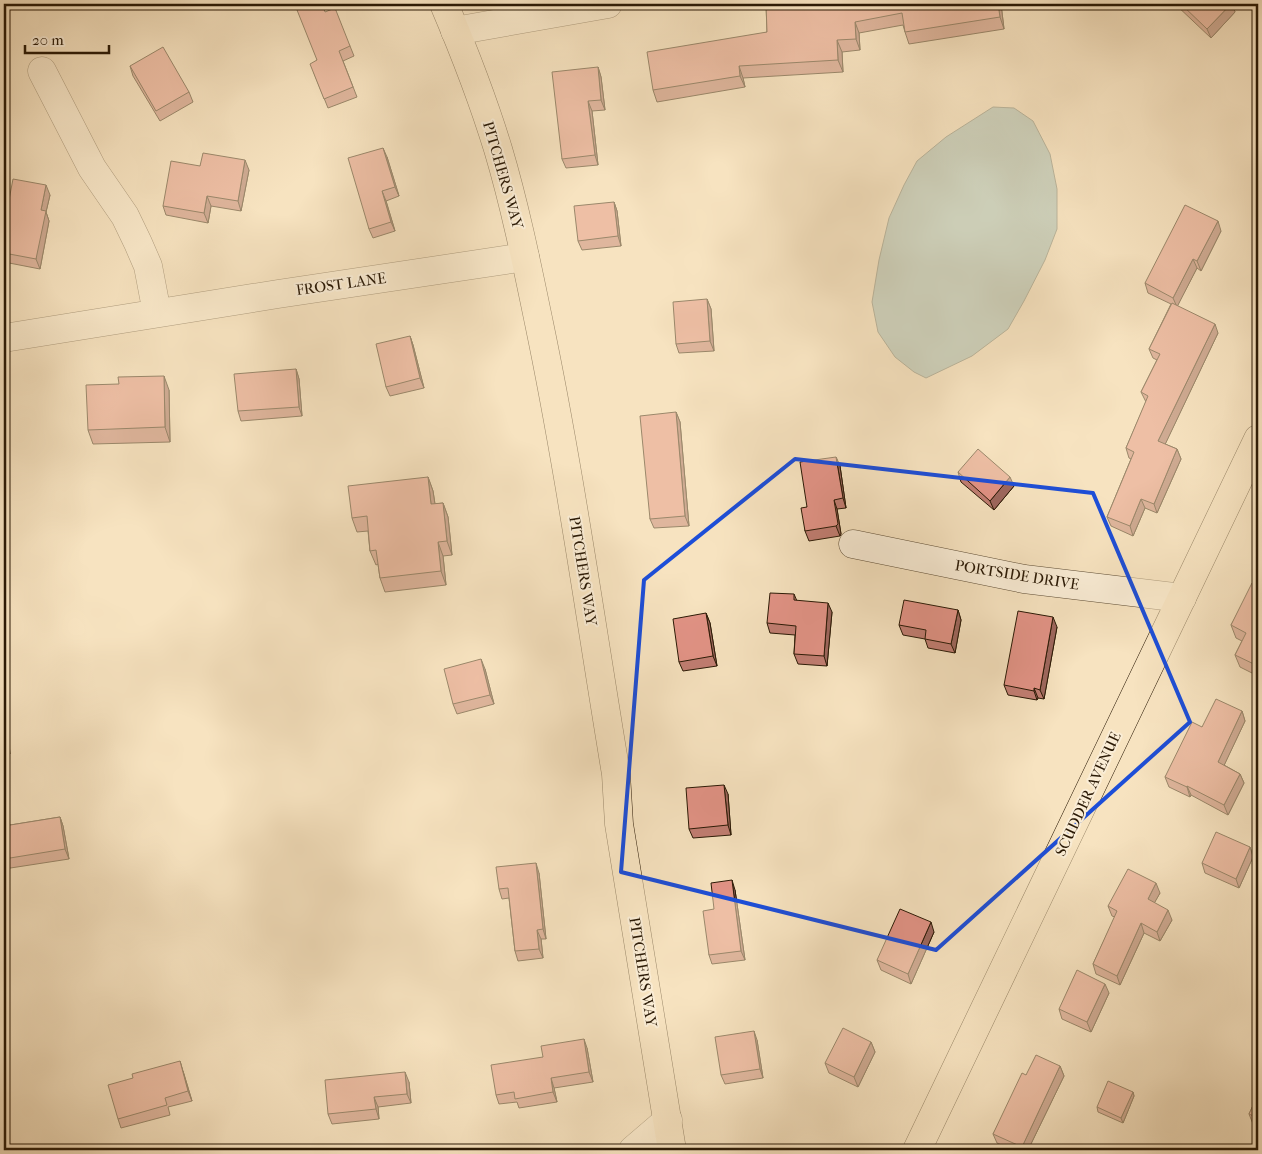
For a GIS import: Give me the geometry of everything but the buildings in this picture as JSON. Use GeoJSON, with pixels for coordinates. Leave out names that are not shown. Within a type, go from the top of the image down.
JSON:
{"type":"FeatureCollection","features":[{"type":"Feature","properties":{"kind":"main road","name":"PITCHERS WAY"},"geometry":{"type":"LineString","coordinates":[[444,4],[456,31],[498,148],[525,257],[564,448],[616,774],[619,824],[672,1150]]}},
{"type":"Feature","properties":{"kind":"main road","name":"SCUDDER AVENUE"},"geometry":{"type":"LineString","coordinates":[[918,1150],[1258,438]]}},
{"type":"Feature","properties":{"kind":"street"},"geometry":{"type":"LineString","coordinates":[[456,31],[608,4]]}},
{"type":"Feature","properties":{"kind":"street"},"geometry":{"type":"LineString","coordinates":[[42,71],[88,160],[125,216],[138,243],[148,266],[158,313]]}},
{"type":"Feature","properties":{"kind":"street","name":"FROST LANE"},"geometry":{"type":"LineString","coordinates":[[4,338],[525,257]]}},
{"type":"Feature","properties":{"kind":"street","name":"PORTSIDE DRIVE"},"geometry":{"type":"LineString","coordinates":[[853,544],[1024,579],[1182,598]]}},
{"type":"Feature","properties":{"kind":"street"},"geometry":{"type":"LineString","coordinates":[[633,1150],[668,1120]]}},
{"type":"Feature","properties":{"kind":"highlighted area"},"geometry":{"type":"Polygon","coordinates":[[[795,459],[1093,493],[1190,722],[936,950],[621,872],[644,580],[795,459]]]}},
{"type":"Feature","properties":{"kind":"water"},"geometry":{"type":"Polygon","coordinates":[[[993,107],[1014,108],[1033,121],[1050,154],[1057,189],[1057,229],[1045,260],[1008,329],[972,356],[926,378],[914,372],[895,357],[878,332],[872,302],[889,218],[917,161],[946,137],[993,107]]]}}]}
